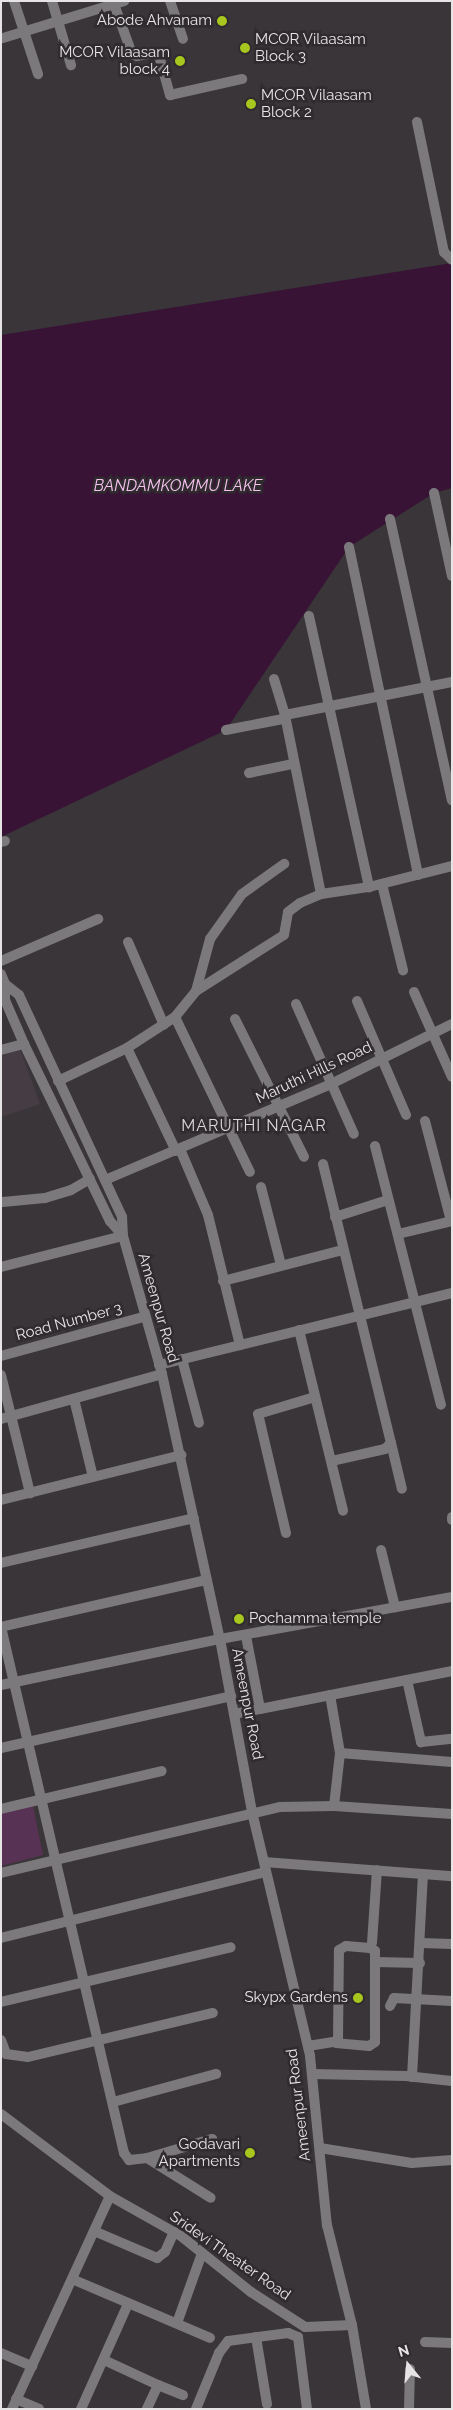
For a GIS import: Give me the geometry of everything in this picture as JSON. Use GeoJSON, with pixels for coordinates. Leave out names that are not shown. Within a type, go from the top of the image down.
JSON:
{"type":"FeatureCollection","features":[{"type":"Feature","properties":{"kind":"street"},"geometry":{"type":"LineString","coordinates":[[14,1],[38,74]]}},
{"type":"Feature","properties":{"kind":"street"},"geometry":{"type":"LineString","coordinates":[[52,1],[71,65]]}},
{"type":"Feature","properties":{"kind":"street"},"geometry":{"type":"LineString","coordinates":[[170,1],[183,39]]}},
{"type":"Feature","properties":{"kind":"street"},"geometry":{"type":"LineString","coordinates":[[3,38],[118,3],[132,54],[137,56],[152,51],[158,52],[170,95],[242,79]]}},
{"type":"Feature","properties":{"kind":"street"},"geometry":{"type":"LineString","coordinates":[[417,122],[444,252],[452,260]]}},
{"type":"Feature","properties":{"kind":"street"},"geometry":{"type":"LineString","coordinates":[[434,493],[452,576]]}},
{"type":"Feature","properties":{"kind":"street"},"geometry":{"type":"LineString","coordinates":[[390,519],[452,800]]}},
{"type":"Feature","properties":{"kind":"street"},"geometry":{"type":"LineString","coordinates":[[349,547],[418,875]]}},
{"type":"Feature","properties":{"kind":"street"},"geometry":{"type":"LineString","coordinates":[[310,616],[369,887]]}},
{"type":"Feature","properties":{"kind":"street"},"geometry":{"type":"LineString","coordinates":[[274,679],[284,717],[321,894]]}},
{"type":"Feature","properties":{"kind":"street"},"geometry":{"type":"LineString","coordinates":[[226,730],[331,706],[452,682]]}},
{"type":"Feature","properties":{"kind":"street"},"geometry":{"type":"LineString","coordinates":[[249,773],[294,764]]}},
{"type":"Feature","properties":{"kind":"street"},"geometry":{"type":"LineString","coordinates":[[196,991],[210,939],[242,894],[284,864]]}},
{"type":"Feature","properties":{"kind":"street"},"geometry":{"type":"LineString","coordinates":[[58,1081],[126,1048],[175,1017],[196,991],[284,935],[288,912],[321,894],[369,887],[452,866]]}},
{"type":"Feature","properties":{"kind":"street"},"geometry":{"type":"LineString","coordinates":[[382,884],[403,970]]}},
{"type":"Feature","properties":{"kind":"street"},"geometry":{"type":"LineString","coordinates":[[1,961],[98,919]]}},
{"type":"Feature","properties":{"kind":"street"},"geometry":{"type":"LineString","coordinates":[[128,942],[164,1024]]}},
{"type":"Feature","properties":{"kind":"street"},"geometry":{"type":"LineString","coordinates":[[1,1267],[123,1236],[122,1217],[41,1046],[20,995],[3,979]]}},
{"type":"Feature","properties":{"kind":"street","name":"Ameenpur Road"},"geometry":{"type":"LineString","coordinates":[[3,979],[4,1000],[26,1048],[110,1221],[123,1236],[160,1370],[181,1455],[220,1639],[252,1812],[308,2046],[327,2225],[352,2325],[366,2409]]}},
{"type":"Feature","properties":{"kind":"street"},"geometry":{"type":"LineString","coordinates":[[414,992],[452,1077]]}},
{"type":"Feature","properties":{"kind":"street"},"geometry":{"type":"LineString","coordinates":[[357,1001],[406,1115]]}},
{"type":"Feature","properties":{"kind":"street"},"geometry":{"type":"LineString","coordinates":[[296,1004],[354,1134]]}},
{"type":"Feature","properties":{"kind":"street"},"geometry":{"type":"LineString","coordinates":[[175,1017],[250,1172]]}},
{"type":"Feature","properties":{"kind":"street"},"geometry":{"type":"LineString","coordinates":[[235,1019],[304,1157]]}},
{"type":"Feature","properties":{"kind":"street","name":"Maruthi Hills Road"},"geometry":{"type":"LineString","coordinates":[[105,1180],[331,1084],[452,1024]]}},
{"type":"Feature","properties":{"kind":"street"},"geometry":{"type":"LineString","coordinates":[[1,1050],[41,1046]]}},
{"type":"Feature","properties":{"kind":"street"},"geometry":{"type":"LineString","coordinates":[[126,1048],[178,1150],[208,1215],[240,1345]]}},
{"type":"Feature","properties":{"kind":"street"},"geometry":{"type":"LineString","coordinates":[[398,1234],[451,1221],[425,1121]]}},
{"type":"Feature","properties":{"kind":"street"},"geometry":{"type":"LineString","coordinates":[[375,1146],[441,1405]]}},
{"type":"Feature","properties":{"kind":"street"},"geometry":{"type":"LineString","coordinates":[[322,1164],[402,1489]]}},
{"type":"Feature","properties":{"kind":"street"},"geometry":{"type":"LineString","coordinates":[[2,1202],[45,1198],[71,1190],[90,1179]]}},
{"type":"Feature","properties":{"kind":"street"},"geometry":{"type":"LineString","coordinates":[[261,1187],[281,1265]]}},
{"type":"Feature","properties":{"kind":"street"},"geometry":{"type":"LineString","coordinates":[[335,1217],[388,1200]]}},
{"type":"Feature","properties":{"kind":"street"},"geometry":{"type":"LineString","coordinates":[[223,1280],[343,1250]]}},
{"type":"Feature","properties":{"kind":"street"},"geometry":{"type":"LineString","coordinates":[[6,1418],[74,1399],[160,1370],[182,1359],[452,1293]]}},
{"type":"Feature","properties":{"kind":"street","name":"Road Number 3"},"geometry":{"type":"LineString","coordinates":[[1,1356],[144,1317]]}},
{"type":"Feature","properties":{"kind":"street"},"geometry":{"type":"LineString","coordinates":[[299,1330],[343,1511]]}},
{"type":"Feature","properties":{"kind":"street"},"geometry":{"type":"LineString","coordinates":[[182,1359],[199,1423]]}},
{"type":"Feature","properties":{"kind":"street"},"geometry":{"type":"LineString","coordinates":[[1,1375],[6,1418],[30,1493]]}},
{"type":"Feature","properties":{"kind":"street"},"geometry":{"type":"LineString","coordinates":[[286,1533],[258,1414],[315,1397]]}},
{"type":"Feature","properties":{"kind":"street"},"geometry":{"type":"LineString","coordinates":[[74,1399],[93,1477]]}},
{"type":"Feature","properties":{"kind":"street"},"geometry":{"type":"LineString","coordinates":[[332,1461],[384,1448],[391,1443]]}},
{"type":"Feature","properties":{"kind":"street"},"geometry":{"type":"LineString","coordinates":[[1,1500],[181,1455]]}},
{"type":"Feature","properties":{"kind":"street"},"geometry":{"type":"LineString","coordinates":[[1,1563],[194,1518]]}},
{"type":"Feature","properties":{"kind":"street"},"geometry":{"type":"LineString","coordinates":[[381,1550],[395,1607]]}},
{"type":"Feature","properties":{"kind":"street"},"geometry":{"type":"LineString","coordinates":[[206,1580],[1,1627],[82,1981],[98,2039],[124,2153],[130,2160],[147,2158],[212,2140]]}},
{"type":"Feature","properties":{"kind":"street"},"geometry":{"type":"LineString","coordinates":[[1,1685],[220,1639],[246,1636],[452,1597]]}},
{"type":"Feature","properties":{"kind":"street"},"geometry":{"type":"LineString","coordinates":[[246,1636],[260,1709]]}},
{"type":"Feature","properties":{"kind":"street"},"geometry":{"type":"LineString","coordinates":[[234,1714],[452,1671]]}},
{"type":"Feature","properties":{"kind":"street"},"geometry":{"type":"LineString","coordinates":[[407,1680],[421,1742],[452,1739]]}},
{"type":"Feature","properties":{"kind":"street"},"geometry":{"type":"LineString","coordinates":[[330,1695],[340,1753],[334,1806]]}},
{"type":"Feature","properties":{"kind":"street"},"geometry":{"type":"LineString","coordinates":[[1,1748],[231,1696]]}},
{"type":"Feature","properties":{"kind":"street"},"geometry":{"type":"LineString","coordinates":[[340,1753],[452,1762]]}},
{"type":"Feature","properties":{"kind":"street"},"geometry":{"type":"LineString","coordinates":[[1,1809],[162,1771]]}},
{"type":"Feature","properties":{"kind":"street"},"geometry":{"type":"LineString","coordinates":[[1,1873],[252,1812],[280,1807],[334,1806],[451,1811]]}},
{"type":"Feature","properties":{"kind":"street"},"geometry":{"type":"LineString","coordinates":[[1,1938],[265,1867],[377,1870],[452,1876]]}},
{"type":"Feature","properties":{"kind":"street"},"geometry":{"type":"LineString","coordinates":[[372,1943],[377,1870]]}},
{"type":"Feature","properties":{"kind":"street"},"geometry":{"type":"LineString","coordinates":[[412,2076],[420,1963],[423,1874]]}},
{"type":"Feature","properties":{"kind":"street"},"geometry":{"type":"LineString","coordinates":[[421,1943],[452,1944]]}},
{"type":"Feature","properties":{"kind":"street"},"geometry":{"type":"LineString","coordinates":[[308,2046],[336,2043],[369,2046],[375,2042],[375,1951],[370,1948],[346,1946],[340,1950],[336,2043]]}},
{"type":"Feature","properties":{"kind":"street"},"geometry":{"type":"LineString","coordinates":[[1,2002],[82,1981],[231,1947]]}},
{"type":"Feature","properties":{"kind":"street"},"geometry":{"type":"LineString","coordinates":[[375,1962],[420,1963]]}},
{"type":"Feature","properties":{"kind":"street"},"geometry":{"type":"LineString","coordinates":[[390,2006],[394,1998],[452,2001]]}},
{"type":"Feature","properties":{"kind":"street"},"geometry":{"type":"LineString","coordinates":[[1,2040],[6,2054],[28,2057],[213,2013]]}},
{"type":"Feature","properties":{"kind":"street"},"geometry":{"type":"LineString","coordinates":[[113,2102],[216,2074]]}},
{"type":"Feature","properties":{"kind":"street"},"geometry":{"type":"LineString","coordinates":[[312,2074],[412,2076],[452,2081]]}},
{"type":"Feature","properties":{"kind":"street","name":"Sridevi Theater Road"},"geometry":{"type":"LineString","coordinates":[[1,2114],[110,2196],[174,2232],[251,2292],[297,2322],[305,2326],[352,2325]]}},
{"type":"Feature","properties":{"kind":"street"},"geometry":{"type":"LineString","coordinates":[[320,2148],[412,2163],[452,2160]]}},
{"type":"Feature","properties":{"kind":"street"},"geometry":{"type":"LineString","coordinates":[[147,2158],[210,2198]]}},
{"type":"Feature","properties":{"kind":"street"},"geometry":{"type":"LineString","coordinates":[[12,2409],[110,2196]]}},
{"type":"Feature","properties":{"kind":"street"},"geometry":{"type":"LineString","coordinates":[[94,2231],[157,2258],[165,2252],[174,2232]]}},
{"type":"Feature","properties":{"kind":"street"},"geometry":{"type":"LineString","coordinates":[[177,2324],[202,2253]]}},
{"type":"Feature","properties":{"kind":"street"},"geometry":{"type":"LineString","coordinates":[[72,2279],[210,2338]]}},
{"type":"Feature","properties":{"kind":"street"},"geometry":{"type":"LineString","coordinates":[[81,2409],[128,2304]]}},
{"type":"Feature","properties":{"kind":"street"},"geometry":{"type":"LineString","coordinates":[[294,2334],[297,2322]]}},
{"type":"Feature","properties":{"kind":"street"},"geometry":{"type":"LineString","coordinates":[[196,2409],[219,2353],[228,2341],[294,2334],[298,2337],[307,2409]]}},
{"type":"Feature","properties":{"kind":"street"},"geometry":{"type":"LineString","coordinates":[[256,2337],[267,2404]]}},
{"type":"Feature","properties":{"kind":"street"},"geometry":{"type":"LineString","coordinates":[[425,2342],[452,2343]]}},
{"type":"Feature","properties":{"kind":"street"},"geometry":{"type":"LineString","coordinates":[[1,2353],[32,2366]]}},
{"type":"Feature","properties":{"kind":"street"},"geometry":{"type":"LineString","coordinates":[[104,2360],[182,2394]]}},
{"type":"Feature","properties":{"kind":"street"},"geometry":{"type":"LineString","coordinates":[[409,2409],[410,2369]]}},
{"type":"Feature","properties":{"kind":"street"},"geometry":{"type":"LineString","coordinates":[[147,2409],[158,2385]]}},
{"type":"Feature","properties":{"kind":"street"},"geometry":{"type":"LineString","coordinates":[[16,2398],[39,2409]]}},
{"type":"Feature","properties":{"kind":"shaded area"},"geometry":{"type":"Polygon","coordinates":[[[20,1049],[40,1104],[1,1117],[1,1056],[20,1049]]]}},
{"type":"Feature","properties":{"kind":"shaded area"},"geometry":{"type":"Polygon","coordinates":[[[33,1806],[43,1855],[1,1866],[1,1813],[33,1806]]]}},
{"type":"Feature","properties":{"kind":"water","name":"BANDAMKOMMU LAKE"},"geometry":{"type":"Polygon","coordinates":[[[452,263],[452,488],[434,493],[349,547],[226,730],[1,837],[1,335],[452,263]]]}},
{"type":"Feature","properties":{"kind":"place","name":"Abode Ahvanam"},"geometry":{"type":"Point","coordinates":[222,21]}},
{"type":"Feature","properties":{"kind":"place","name":"MCOR Vilaasam Block 3"},"geometry":{"type":"Point","coordinates":[245,48]}},
{"type":"Feature","properties":{"kind":"place","name":"MCOR Vilaasam block 4"},"geometry":{"type":"Point","coordinates":[180,61]}},
{"type":"Feature","properties":{"kind":"place","name":"MCOR Vilaasam Block 2"},"geometry":{"type":"Point","coordinates":[251,104]}},
{"type":"Feature","properties":{"kind":"place","name":"Pochamma temple"},"geometry":{"type":"Point","coordinates":[239,1619]}},
{"type":"Feature","properties":{"kind":"place","name":"Skypx Gardens"},"geometry":{"type":"Point","coordinates":[358,1998]}},
{"type":"Feature","properties":{"kind":"place","name":"Godavari Apartments"},"geometry":{"type":"Point","coordinates":[250,2153]}},
{"type":"Feature","properties":{"kind":"district","name":"MARUTHI NAGAR"},"geometry":{"type":"Point","coordinates":[254,1126]}}]}
